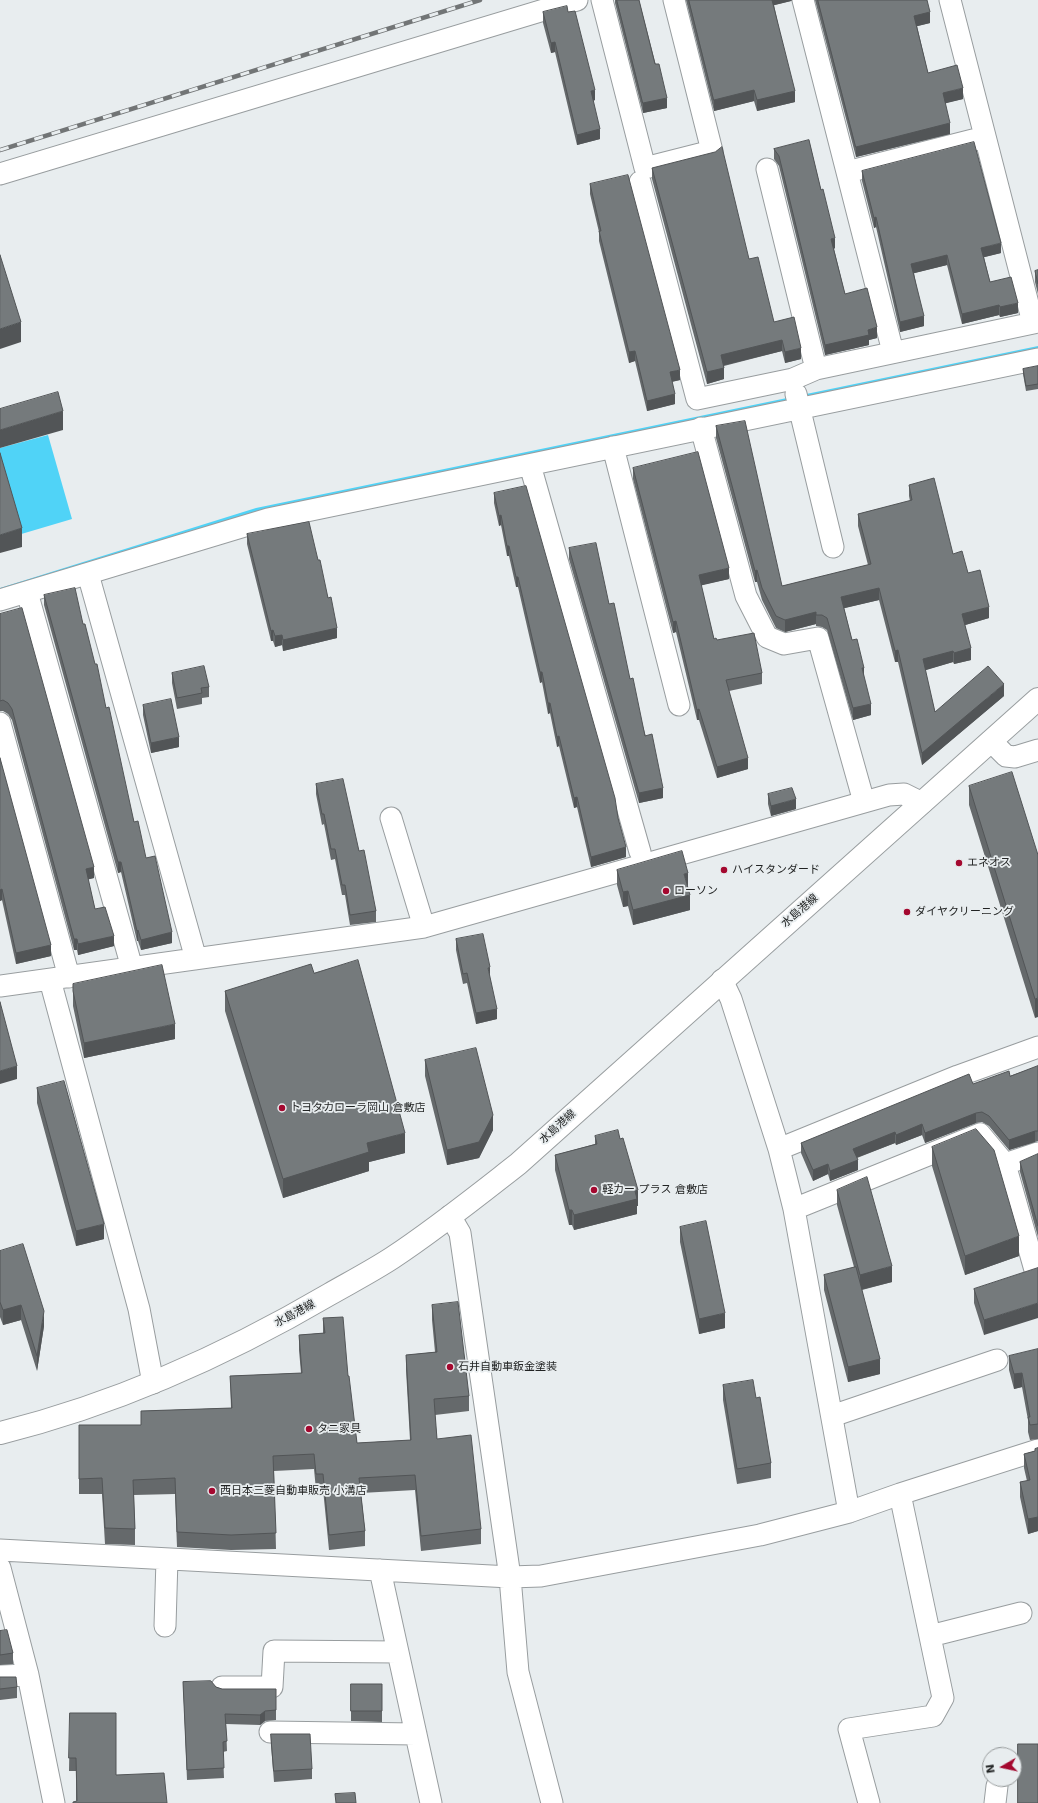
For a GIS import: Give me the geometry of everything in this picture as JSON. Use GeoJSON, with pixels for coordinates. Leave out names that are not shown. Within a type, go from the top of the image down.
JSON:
{"type":"FeatureCollection","features":[{"type":"Feature","properties":{"kind":"main road","name":"水島港線"},"geometry":{"type":"LineString","coordinates":[[0,1433],[75,1411],[153,1383],[212,1358],[306,1308],[392,1258],[518,1164],[1038,699]]}},
{"type":"Feature","properties":{"kind":"street"},"geometry":{"type":"LineString","coordinates":[[0,174],[577,0]]}},
{"type":"Feature","properties":{"kind":"street"},"geometry":{"type":"LineString","coordinates":[[602,0],[645,168],[712,151],[674,0]]}},
{"type":"Feature","properties":{"kind":"street"},"geometry":{"type":"LineString","coordinates":[[803,0],[893,352]]}},
{"type":"Feature","properties":{"kind":"street"},"geometry":{"type":"LineString","coordinates":[[0,600],[151,556],[169,548],[268,519],[701,428],[796,395],[816,369],[1036,322],[985,137],[950,0]]}},
{"type":"Feature","properties":{"kind":"street"},"geometry":{"type":"LineString","coordinates":[[847,172],[985,137]]}},
{"type":"Feature","properties":{"kind":"street"},"geometry":{"type":"LineString","coordinates":[[767,170],[816,369]]}},
{"type":"Feature","properties":{"kind":"street"},"geometry":{"type":"LineString","coordinates":[[640,182],[697,399],[796,395],[1038,359]]}},
{"type":"Feature","properties":{"kind":"street"},"geometry":{"type":"LineString","coordinates":[[796,395],[833,547]]}},
{"type":"Feature","properties":{"kind":"street"},"geometry":{"type":"LineString","coordinates":[[701,428],[746,596],[767,637],[784,644],[818,638],[864,802]]}},
{"type":"Feature","properties":{"kind":"street"},"geometry":{"type":"LineString","coordinates":[[613,447],[679,705]]}},
{"type":"Feature","properties":{"kind":"street"},"geometry":{"type":"LineString","coordinates":[[530,465],[640,852]]}},
{"type":"Feature","properties":{"kind":"street"},"geometry":{"type":"LineString","coordinates":[[88,574],[196,959]]}},
{"type":"Feature","properties":{"kind":"street"},"geometry":{"type":"LineString","coordinates":[[27,592],[132,968]]}},
{"type":"Feature","properties":{"kind":"street"},"geometry":{"type":"LineString","coordinates":[[0,723],[59,978],[139,1309],[153,1383]]}},
{"type":"Feature","properties":{"kind":"street"},"geometry":{"type":"LineString","coordinates":[[991,741],[1006,756],[1015,756],[1038,750]]}},
{"type":"Feature","properties":{"kind":"street"},"geometry":{"type":"LineString","coordinates":[[0,986],[424,927],[889,795],[904,794],[922,803]]}},
{"type":"Feature","properties":{"kind":"street"},"geometry":{"type":"LineString","coordinates":[[391,818],[424,927]]}},
{"type":"Feature","properties":{"kind":"street"},"geometry":{"type":"LineString","coordinates":[[722,980],[731,999],[779,1149],[794,1209],[849,1512]]}},
{"type":"Feature","properties":{"kind":"street"},"geometry":{"type":"LineString","coordinates":[[779,1149],[958,1076],[1038,1047]]}},
{"type":"Feature","properties":{"kind":"street"},"geometry":{"type":"LineString","coordinates":[[794,1209],[980,1134],[1005,1164],[1035,1270],[1038,1270]]}},
{"type":"Feature","properties":{"kind":"street"},"geometry":{"type":"LineString","coordinates":[[1005,1164],[1038,1153]]}},
{"type":"Feature","properties":{"kind":"street"},"geometry":{"type":"LineString","coordinates":[[450,1216],[460,1233],[510,1577],[518,1672],[552,1803]]}},
{"type":"Feature","properties":{"kind":"street"},"geometry":{"type":"LineString","coordinates":[[832,1416],[996,1360]]}},
{"type":"Feature","properties":{"kind":"street"},"geometry":{"type":"LineString","coordinates":[[0,1550],[510,1577],[541,1576],[753,1536],[849,1512],[900,1494],[1038,1450]]}},
{"type":"Feature","properties":{"kind":"street"},"geometry":{"type":"LineString","coordinates":[[869,1803],[849,1728],[933,1716],[943,1698],[900,1494]]}},
{"type":"Feature","properties":{"kind":"street"},"geometry":{"type":"LineString","coordinates":[[165,1626],[167,1559]]}},
{"type":"Feature","properties":{"kind":"street"},"geometry":{"type":"LineString","coordinates":[[0,1568],[28,1675],[54,1803]]}},
{"type":"Feature","properties":{"kind":"street"},"geometry":{"type":"LineString","coordinates":[[380,1570],[430,1803]]}},
{"type":"Feature","properties":{"kind":"street"},"geometry":{"type":"LineString","coordinates":[[930,1636],[1021,1613]]}},
{"type":"Feature","properties":{"kind":"street"},"geometry":{"type":"LineString","coordinates":[[222,1687],[272,1688],[274,1651],[398,1652]]}},
{"type":"Feature","properties":{"kind":"street"},"geometry":{"type":"LineString","coordinates":[[0,1676],[28,1675]]}},
{"type":"Feature","properties":{"kind":"street"},"geometry":{"type":"LineString","coordinates":[[270,1732],[416,1734]]}},
{"type":"Feature","properties":{"kind":"water"},"geometry":{"type":"Polygon","coordinates":[[[1038,346],[1038,352],[891,383],[0,592],[0,588],[256,508],[1038,346]]]}},
{"type":"Feature","properties":{"kind":"water"},"geometry":{"type":"Polygon","coordinates":[[[48,435],[72,519],[18,535],[0,472],[0,448],[48,435]]]}},
{"type":"Feature","properties":{"kind":"building"},"geometry":{"type":"Polygon","coordinates":[[[617,0],[639,0],[655,64],[659,64],[667,98],[643,103],[617,0]]]}},
{"type":"Feature","properties":{"kind":"building"},"geometry":{"type":"Polygon","coordinates":[[[689,0],[772,0],[795,91],[757,100],[754,90],[714,100],[689,0]]]}},
{"type":"Feature","properties":{"kind":"building"},"geometry":{"type":"Polygon","coordinates":[[[818,0],[927,0],[930,12],[914,16],[928,73],[957,65],[963,88],[943,93],[950,123],[856,147],[818,0]]]}},
{"type":"Feature","properties":{"kind":"building"},"geometry":{"type":"Polygon","coordinates":[[[567,6],[568,12],[575,11],[595,90],[591,91],[600,129],[577,135],[555,42],[551,43],[543,12],[567,6]]]}},
{"type":"Feature","properties":{"kind":"building"},"geometry":{"type":"Polygon","coordinates":[[[809,140],[821,190],[823,189],[835,238],[831,239],[845,294],[867,288],[877,327],[868,330],[869,335],[825,345],[779,156],[774,149],[809,140]]]}},
{"type":"Feature","properties":{"kind":"building"},"geometry":{"type":"Polygon","coordinates":[[[974,142],[1001,243],[981,248],[990,282],[1011,277],[1018,303],[1000,307],[999,305],[962,314],[947,255],[911,264],[924,316],[900,322],[876,217],[874,218],[862,171],[974,142]]]}},
{"type":"Feature","properties":{"kind":"building"},"geometry":{"type":"Polygon","coordinates":[[[722,147],[749,259],[758,257],[774,322],[794,317],[801,348],[785,352],[782,340],[721,355],[724,368],[707,372],[652,168],[715,152],[722,147]]]}},
{"type":"Feature","properties":{"kind":"building"},"geometry":{"type":"Polygon","coordinates":[[[628,175],[680,370],[670,372],[675,394],[647,401],[635,351],[629,352],[599,231],[601,231],[590,184],[628,175]]]}},
{"type":"Feature","properties":{"kind":"building"},"geometry":{"type":"Polygon","coordinates":[[[0,255],[21,322],[0,329],[0,255]]]}},
{"type":"Feature","properties":{"kind":"building"},"geometry":{"type":"Polygon","coordinates":[[[1038,270],[1038,284],[1035,271],[1038,270]]]}},
{"type":"Feature","properties":{"kind":"building"},"geometry":{"type":"Polygon","coordinates":[[[1038,366],[1038,384],[1026,386],[1023,369],[1038,366]]]}},
{"type":"Feature","properties":{"kind":"building"},"geometry":{"type":"Polygon","coordinates":[[[58,392],[63,411],[0,430],[0,409],[58,392]]]}},
{"type":"Feature","properties":{"kind":"building"},"geometry":{"type":"Polygon","coordinates":[[[745,421],[782,586],[871,564],[858,514],[912,500],[909,485],[934,478],[953,554],[962,551],[968,573],[980,570],[989,607],[962,614],[971,648],[923,659],[935,712],[988,666],[1004,684],[922,753],[898,650],[895,651],[879,588],[841,597],[852,640],[857,639],[864,668],[862,668],[871,704],[853,708],[827,618],[822,615],[816,615],[816,612],[785,620],[776,616],[762,588],[757,570],[755,571],[716,426],[745,421]]]}},
{"type":"Feature","properties":{"kind":"building"},"geometry":{"type":"Polygon","coordinates":[[[698,452],[729,568],[699,575],[714,639],[716,638],[717,640],[754,633],[762,673],[726,680],[748,758],[717,767],[699,709],[697,710],[676,621],[673,622],[633,468],[698,452]]]}},
{"type":"Feature","properties":{"kind":"building"},"geometry":{"type":"Polygon","coordinates":[[[0,453],[22,528],[0,535],[0,453]]]}},
{"type":"Feature","properties":{"kind":"building"},"geometry":{"type":"Polygon","coordinates":[[[526,486],[615,798],[618,818],[626,847],[591,857],[577,797],[574,798],[559,736],[557,737],[550,703],[548,703],[542,672],[540,672],[518,577],[516,577],[509,546],[507,546],[501,515],[499,516],[494,493],[526,486]]]}},
{"type":"Feature","properties":{"kind":"building"},"geometry":{"type":"Polygon","coordinates":[[[309,522],[318,560],[320,560],[328,598],[331,597],[337,628],[283,640],[282,635],[275,636],[273,630],[271,631],[247,534],[309,522]]]}},
{"type":"Feature","properties":{"kind":"building"},"geometry":{"type":"Polygon","coordinates":[[[596,543],[609,604],[614,603],[630,679],[633,678],[645,736],[652,734],[663,788],[639,793],[569,548],[596,543]]]}},
{"type":"Feature","properties":{"kind":"building"},"geometry":{"type":"Polygon","coordinates":[[[75,588],[83,624],[85,624],[95,664],[97,664],[106,708],[109,707],[134,822],[138,821],[146,858],[155,856],[172,932],[141,940],[138,930],[137,931],[121,862],[118,862],[44,595],[75,588]]]}},
{"type":"Feature","properties":{"kind":"building"},"geometry":{"type":"Polygon","coordinates":[[[22,608],[94,867],[86,869],[95,909],[105,907],[114,936],[78,944],[77,939],[74,939],[12,709],[8,703],[3,700],[0,701],[0,614],[22,608]]]}},
{"type":"Feature","properties":{"kind":"building"},"geometry":{"type":"Polygon","coordinates":[[[204,666],[209,687],[201,688],[202,693],[177,698],[172,673],[204,666]]]}},
{"type":"Feature","properties":{"kind":"building"},"geometry":{"type":"Polygon","coordinates":[[[171,699],[179,737],[151,743],[143,705],[171,699]]]}},
{"type":"Feature","properties":{"kind":"building"},"geometry":{"type":"Polygon","coordinates":[[[0,758],[51,945],[16,953],[2,889],[0,890],[0,758]]]}},
{"type":"Feature","properties":{"kind":"building"},"geometry":{"type":"Polygon","coordinates":[[[1012,772],[1038,855],[1038,998],[1035,999],[969,786],[1012,772]]]}},
{"type":"Feature","properties":{"kind":"building"},"geometry":{"type":"Polygon","coordinates":[[[343,779],[359,851],[364,850],[376,911],[350,915],[345,885],[342,885],[335,849],[331,849],[316,784],[343,779]]]}},
{"type":"Feature","properties":{"kind":"building"},"geometry":{"type":"Polygon","coordinates":[[[792,788],[796,799],[771,806],[768,794],[792,788]]]}},
{"type":"Feature","properties":{"kind":"building"},"geometry":{"type":"Polygon","coordinates":[[[682,851],[688,873],[684,874],[690,895],[633,910],[628,891],[623,892],[617,870],[682,851]]]}},
{"type":"Feature","properties":{"kind":"building"},"geometry":{"type":"Polygon","coordinates":[[[483,934],[490,967],[488,968],[497,1009],[476,1013],[467,973],[463,974],[456,939],[483,934]]]}},
{"type":"Feature","properties":{"kind":"building"},"geometry":{"type":"Polygon","coordinates":[[[358,960],[405,1133],[367,1143],[369,1152],[283,1179],[225,991],[311,964],[314,973],[358,960]]]}},
{"type":"Feature","properties":{"kind":"building"},"geometry":{"type":"Polygon","coordinates":[[[162,965],[175,1024],[84,1043],[73,991],[73,984],[162,965]]]}},
{"type":"Feature","properties":{"kind":"building"},"geometry":{"type":"Polygon","coordinates":[[[0,1002],[17,1066],[0,1071],[0,1002]]]}},
{"type":"Feature","properties":{"kind":"building"},"geometry":{"type":"Polygon","coordinates":[[[476,1048],[493,1115],[479,1142],[447,1150],[425,1060],[476,1048]]]}},
{"type":"Feature","properties":{"kind":"building"},"geometry":{"type":"Polygon","coordinates":[[[1038,1066],[1038,1131],[1009,1140],[989,1116],[982,1112],[976,1113],[925,1133],[922,1124],[896,1135],[895,1132],[853,1149],[858,1160],[830,1171],[828,1164],[813,1170],[801,1143],[969,1074],[973,1084],[1009,1071],[1010,1076],[1038,1066]]]}},
{"type":"Feature","properties":{"kind":"building"},"geometry":{"type":"Polygon","coordinates":[[[64,1081],[104,1224],[76,1231],[37,1088],[64,1081]]]}},
{"type":"Feature","properties":{"kind":"building"},"geometry":{"type":"Polygon","coordinates":[[[976,1129],[994,1150],[1019,1236],[965,1256],[932,1147],[976,1129]]]}},
{"type":"Feature","properties":{"kind":"building"},"geometry":{"type":"Polygon","coordinates":[[[618,1130],[620,1139],[623,1138],[638,1190],[635,1191],[637,1199],[574,1215],[572,1210],[569,1210],[555,1155],[597,1144],[595,1136],[618,1130]]]}},
{"type":"Feature","properties":{"kind":"building"},"geometry":{"type":"Polygon","coordinates":[[[1038,1154],[1038,1226],[1020,1162],[1038,1154]]]}},
{"type":"Feature","properties":{"kind":"building"},"geometry":{"type":"Polygon","coordinates":[[[867,1177],[892,1266],[860,1275],[837,1190],[867,1177]]]}},
{"type":"Feature","properties":{"kind":"building"},"geometry":{"type":"Polygon","coordinates":[[[706,1221],[725,1313],[699,1319],[680,1227],[706,1221]]]}},
{"type":"Feature","properties":{"kind":"building"},"geometry":{"type":"Polygon","coordinates":[[[23,1244],[44,1311],[37,1356],[21,1305],[3,1310],[0,1302],[0,1251],[23,1244]]]}},
{"type":"Feature","properties":{"kind":"building"},"geometry":{"type":"Polygon","coordinates":[[[856,1267],[880,1359],[848,1367],[824,1275],[856,1267]]]}},
{"type":"Feature","properties":{"kind":"building"},"geometry":{"type":"Polygon","coordinates":[[[1038,1268],[1038,1303],[984,1320],[974,1289],[1038,1268]]]}},
{"type":"Feature","properties":{"kind":"building"},"geometry":{"type":"Polygon","coordinates":[[[458,1302],[469,1396],[434,1399],[437,1439],[471,1435],[481,1529],[421,1536],[415,1475],[359,1478],[365,1531],[329,1535],[323,1474],[316,1474],[314,1454],[273,1456],[276,1533],[231,1535],[177,1532],[175,1478],[133,1480],[135,1529],[105,1528],[102,1478],[79,1479],[79,1425],[141,1425],[141,1411],[232,1408],[230,1376],[302,1373],[299,1335],[325,1333],[323,1318],[343,1317],[348,1376],[357,1443],[411,1440],[406,1355],[437,1352],[432,1305],[458,1302]]]}},
{"type":"Feature","properties":{"kind":"building"},"geometry":{"type":"Polygon","coordinates":[[[1038,1349],[1038,1424],[1030,1425],[1028,1417],[1030,1417],[1022,1373],[1014,1374],[1009,1356],[1038,1349]]]}},
{"type":"Feature","properties":{"kind":"building"},"geometry":{"type":"Polygon","coordinates":[[[753,1380],[756,1398],[760,1397],[771,1463],[737,1469],[723,1385],[753,1380]]]}},
{"type":"Feature","properties":{"kind":"building"},"geometry":{"type":"Polygon","coordinates":[[[1038,1448],[1038,1517],[1028,1519],[1020,1482],[1030,1480],[1024,1454],[1035,1451],[1035,1449],[1038,1448]]]}},
{"type":"Feature","properties":{"kind":"building"},"geometry":{"type":"Polygon","coordinates":[[[7,1630],[13,1653],[0,1655],[0,1631],[7,1630]]]}},
{"type":"Feature","properties":{"kind":"building"},"geometry":{"type":"Polygon","coordinates":[[[0,1677],[16,1677],[17,1687],[0,1689],[0,1677]]]}},
{"type":"Feature","properties":{"kind":"building"},"geometry":{"type":"Polygon","coordinates":[[[211,1681],[216,1687],[222,1689],[276,1689],[276,1710],[265,1711],[260,1715],[225,1714],[227,1741],[223,1742],[224,1768],[187,1770],[183,1682],[211,1681]]]}},
{"type":"Feature","properties":{"kind":"building"},"geometry":{"type":"Polygon","coordinates":[[[351,1684],[382,1684],[382,1711],[351,1711],[351,1684]]]}},
{"type":"Feature","properties":{"kind":"building"},"geometry":{"type":"Polygon","coordinates":[[[70,1713],[116,1713],[116,1775],[164,1773],[167,1803],[73,1803],[77,1801],[76,1758],[69,1758],[70,1713]]]}},
{"type":"Feature","properties":{"kind":"building"},"geometry":{"type":"Polygon","coordinates":[[[271,1734],[310,1734],[312,1769],[274,1771],[271,1734]]]}},
{"type":"Feature","properties":{"kind":"building"},"geometry":{"type":"Polygon","coordinates":[[[1018,1744],[1038,1744],[1038,1803],[1018,1803],[1018,1787],[1022,1787],[1022,1747],[1018,1747],[1018,1744]]]}},
{"type":"Feature","properties":{"kind":"building"},"geometry":{"type":"Polygon","coordinates":[[[355,1793],[356,1803],[336,1803],[335,1794],[355,1793]]]}},
{"type":"Feature","properties":{"kind":"railway"},"geometry":{"type":"LineString","coordinates":[[0,150],[480,0]]}},
{"type":"Feature","properties":{"kind":"place","name":"エネオス"},"geometry":{"type":"Point","coordinates":[959,863]}},
{"type":"Feature","properties":{"kind":"place","name":"ハイスタンダード"},"geometry":{"type":"Point","coordinates":[724,870]}},
{"type":"Feature","properties":{"kind":"place","name":"ローソン"},"geometry":{"type":"Point","coordinates":[666,891]}},
{"type":"Feature","properties":{"kind":"place","name":"ダイヤクリーニング"},"geometry":{"type":"Point","coordinates":[907,912]}},
{"type":"Feature","properties":{"kind":"place","name":"トヨタカローラ岡山 倉敷店"},"geometry":{"type":"Point","coordinates":[282,1108]}},
{"type":"Feature","properties":{"kind":"place","name":"軽カー プラス 倉敷店"},"geometry":{"type":"Point","coordinates":[594,1190]}},
{"type":"Feature","properties":{"kind":"place","name":"石井自動車鈑金塗装"},"geometry":{"type":"Point","coordinates":[450,1367]}},
{"type":"Feature","properties":{"kind":"place","name":"タニ家具"},"geometry":{"type":"Point","coordinates":[309,1429]}},
{"type":"Feature","properties":{"kind":"place","name":"西日本三菱自動車販売 小溝店"},"geometry":{"type":"Point","coordinates":[212,1491]}}]}
